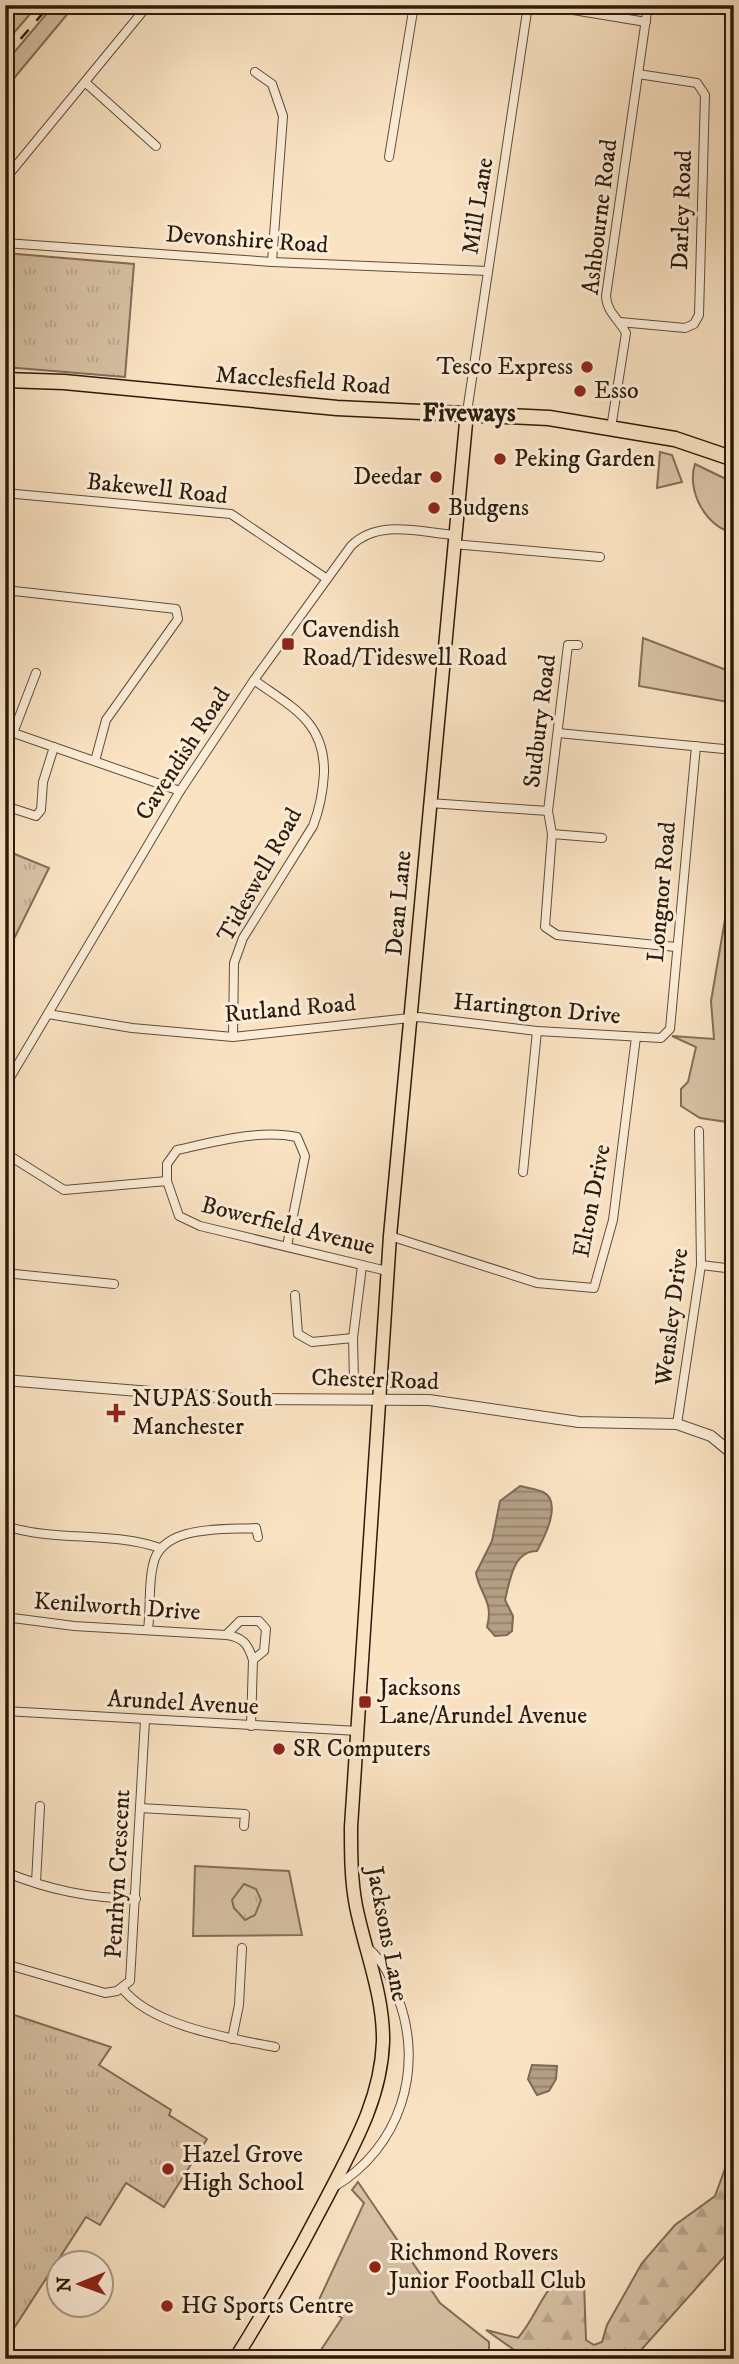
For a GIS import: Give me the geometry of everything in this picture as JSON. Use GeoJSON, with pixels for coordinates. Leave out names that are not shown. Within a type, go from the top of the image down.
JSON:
{"type":"FeatureCollection","features":[{"type":"Feature","properties":{"kind":"highway","name":"Macclesfield Road"},"geometry":{"type":"LineString","coordinates":[[5,380],[64,382],[337,408],[467,412],[549,418],[675,439],[731,453]]}},
{"type":"Feature","properties":{"kind":"main road","name":"Dean Lane"},"geometry":{"type":"LineString","coordinates":[[378,1399],[429,803],[467,412]]}},
{"type":"Feature","properties":{"kind":"main road","name":"Jacksons Lane"},"geometry":{"type":"LineString","coordinates":[[235,2359],[298,2252],[362,2129],[374,2098],[381,2068],[381,2012],[351,1869],[351,1827],[378,1399]]}},
{"type":"Feature","properties":{"kind":"street"},"geometry":{"type":"LineString","coordinates":[[5,178],[148,5]]}},
{"type":"Feature","properties":{"kind":"street"},"geometry":{"type":"LineString","coordinates":[[389,157],[414,5]]}},
{"type":"Feature","properties":{"kind":"street"},"geometry":{"type":"LineString","coordinates":[[507,5],[528,7]]}},
{"type":"Feature","properties":{"kind":"street"},"geometry":{"type":"LineString","coordinates":[[543,5],[646,22]]}},
{"type":"Feature","properties":{"kind":"street","name":"Ashbourne Road"},"geometry":{"type":"LineString","coordinates":[[611,428],[626,333],[620,321],[607,308],[606,296],[648,5]]}},
{"type":"Feature","properties":{"kind":"street","name":"Mill Lane"},"geometry":{"type":"LineString","coordinates":[[467,412],[528,7]]}},
{"type":"Feature","properties":{"kind":"street"},"geometry":{"type":"LineString","coordinates":[[255,72],[272,84],[283,116],[272,262]]}},
{"type":"Feature","properties":{"kind":"street","name":"Darley Road"},"geometry":{"type":"LineString","coordinates":[[620,321],[685,328],[694,324],[699,315],[705,95],[697,83],[639,74]]}},
{"type":"Feature","properties":{"kind":"street"},"geometry":{"type":"LineString","coordinates":[[86,83],[156,146]]}},
{"type":"Feature","properties":{"kind":"street","name":"Devonshire Road"},"geometry":{"type":"LineString","coordinates":[[5,243],[272,262],[488,271]]}},
{"type":"Feature","properties":{"kind":"street","name":"Bakewell Road"},"geometry":{"type":"LineString","coordinates":[[5,493],[231,513],[327,579]]}},
{"type":"Feature","properties":{"kind":"street","name":"Cavendish Road"},"geometry":{"type":"LineString","coordinates":[[5,1086],[180,791],[254,680],[351,546],[371,531],[390,529],[453,540]]}},
{"type":"Feature","properties":{"kind":"street"},"geometry":{"type":"LineString","coordinates":[[453,540],[600,557]]}},
{"type":"Feature","properties":{"kind":"street"},"geometry":{"type":"LineString","coordinates":[[5,590],[176,608],[178,619],[106,720],[95,761]]}},
{"type":"Feature","properties":{"kind":"street","name":"Sudbury Road"},"geometry":{"type":"LineString","coordinates":[[578,645],[568,645],[548,811],[552,834],[545,927],[556,934],[676,947]]}},
{"type":"Feature","properties":{"kind":"street"},"geometry":{"type":"LineString","coordinates":[[36,673],[9,731],[180,791]]}},
{"type":"Feature","properties":{"kind":"street","name":"Tideswell Road"},"geometry":{"type":"LineString","coordinates":[[233,1037],[234,963],[243,938],[313,826],[319,811],[323,779],[322,745],[311,724],[254,680]]}},
{"type":"Feature","properties":{"kind":"street"},"geometry":{"type":"LineString","coordinates":[[558,733],[734,750]]}},
{"type":"Feature","properties":{"kind":"street","name":"Longnor Road"},"geometry":{"type":"LineString","coordinates":[[661,1038],[670,1029],[696,746]]}},
{"type":"Feature","properties":{"kind":"street"},"geometry":{"type":"LineString","coordinates":[[5,806],[36,816],[41,810],[43,782],[54,747]]}},
{"type":"Feature","properties":{"kind":"street"},"geometry":{"type":"LineString","coordinates":[[429,803],[548,811]]}},
{"type":"Feature","properties":{"kind":"street"},"geometry":{"type":"LineString","coordinates":[[552,834],[602,838]]}},
{"type":"Feature","properties":{"kind":"street","name":"Rutland Road"},"geometry":{"type":"LineString","coordinates":[[48,1014],[132,1028],[233,1037],[410,1017]]}},
{"type":"Feature","properties":{"kind":"street","name":"Hartington Drive"},"geometry":{"type":"LineString","coordinates":[[410,1017],[537,1031],[661,1038]]}},
{"type":"Feature","properties":{"kind":"street"},"geometry":{"type":"LineString","coordinates":[[523,1172],[537,1031]]}},
{"type":"Feature","properties":{"kind":"street","name":"Elton Drive"},"geometry":{"type":"LineString","coordinates":[[390,1237],[537,1283],[594,1288],[613,1220],[636,1037]]}},
{"type":"Feature","properties":{"kind":"street","name":"Wensley Drive"},"geometry":{"type":"LineString","coordinates":[[677,1424],[701,1265],[699,1131]]}},
{"type":"Feature","properties":{"kind":"street"},"geometry":{"type":"LineString","coordinates":[[5,1153],[64,1190],[167,1181],[167,1164],[177,1150],[280,1133],[297,1137],[305,1156],[287,1246]]}},
{"type":"Feature","properties":{"kind":"street","name":"Bowerfield Avenue"},"geometry":{"type":"LineString","coordinates":[[167,1181],[179,1216],[200,1226],[387,1271]]}},
{"type":"Feature","properties":{"kind":"street"},"geometry":{"type":"LineString","coordinates":[[701,1265],[734,1269]]}},
{"type":"Feature","properties":{"kind":"street"},"geometry":{"type":"LineString","coordinates":[[354,1380],[353,1338],[362,1266]]}},
{"type":"Feature","properties":{"kind":"street"},"geometry":{"type":"LineString","coordinates":[[5,1273],[114,1284]]}},
{"type":"Feature","properties":{"kind":"street"},"geometry":{"type":"LineString","coordinates":[[295,1295],[298,1334],[312,1342],[353,1338]]}},
{"type":"Feature","properties":{"kind":"street","name":"Chester Road"},"geometry":{"type":"LineString","coordinates":[[5,1380],[236,1399],[429,1400],[579,1422],[677,1424],[712,1436],[734,1455]]}},
{"type":"Feature","properties":{"kind":"street"},"geometry":{"type":"LineString","coordinates":[[148,1629],[151,1577],[160,1548],[167,1541],[182,1535],[257,1532],[257,1518]]}},
{"type":"Feature","properties":{"kind":"street"},"geometry":{"type":"LineString","coordinates":[[5,1526],[27,1533],[67,1538],[133,1539],[160,1548]]}},
{"type":"Feature","properties":{"kind":"street","name":"Kenilworth Drive"},"geometry":{"type":"LineString","coordinates":[[5,1616],[74,1626],[239,1636],[248,1646],[253,1660],[251,1726]]}},
{"type":"Feature","properties":{"kind":"street","name":"Kenilworth Drive"},"geometry":{"type":"LineString","coordinates":[[226,1634],[240,1621],[259,1621],[264,1624],[264,1651],[253,1660]]}},
{"type":"Feature","properties":{"kind":"street","name":"Arundel Avenue"},"geometry":{"type":"LineString","coordinates":[[5,1711],[358,1731]]}},
{"type":"Feature","properties":{"kind":"street","name":"Penrhyn Crescent"},"geometry":{"type":"LineString","coordinates":[[5,1964],[92,1991],[111,1992],[122,1988],[132,1975],[145,1720]]}},
{"type":"Feature","properties":{"kind":"street"},"geometry":{"type":"LineString","coordinates":[[36,1883],[40,1806]]}},
{"type":"Feature","properties":{"kind":"street"},"geometry":{"type":"LineString","coordinates":[[140,1808],[245,1814],[244,1826]]}},
{"type":"Feature","properties":{"kind":"street"},"geometry":{"type":"LineString","coordinates":[[5,1872],[86,1897],[136,1899]]}},
{"type":"Feature","properties":{"kind":"street"},"geometry":{"type":"LineString","coordinates":[[331,2188],[354,2175],[370,2160],[389,2131],[406,2089],[409,2071],[410,2050],[401,2004],[380,1959],[366,1946]]}},
{"type":"Feature","properties":{"kind":"street"},"geometry":{"type":"LineString","coordinates":[[232,2039],[239,2005],[242,1948]]}},
{"type":"Feature","properties":{"kind":"street"},"geometry":{"type":"LineString","coordinates":[[122,1988],[134,2004],[232,2039],[275,2048]]}},
{"type":"Feature","properties":{"kind":"green space"},"geometry":{"type":"Polygon","coordinates":[[[16,5],[38,5],[5,43],[5,19],[16,5]]]}},
{"type":"Feature","properties":{"kind":"green space"},"geometry":{"type":"Polygon","coordinates":[[[54,5],[75,5],[5,89],[5,63],[54,5]]]}},
{"type":"Feature","properties":{"kind":"green space"},"geometry":{"type":"Polygon","coordinates":[[[5,253],[134,264],[125,377],[5,367],[5,253]]]}},
{"type":"Feature","properties":{"kind":"green space"},"geometry":{"type":"Polygon","coordinates":[[[660,452],[672,455],[682,482],[657,488],[660,452]]]}},
{"type":"Feature","properties":{"kind":"green space"},"geometry":{"type":"Polygon","coordinates":[[[695,464],[734,483],[734,533],[715,524],[701,506],[693,485],[695,464]]]}},
{"type":"Feature","properties":{"kind":"green space"},"geometry":{"type":"Polygon","coordinates":[[[643,638],[734,673],[734,703],[639,686],[643,638]]]}},
{"type":"Feature","properties":{"kind":"green space"},"geometry":{"type":"Polygon","coordinates":[[[5,850],[49,868],[5,957],[5,850]]]}},
{"type":"Feature","properties":{"kind":"green space"},"geometry":{"type":"Polygon","coordinates":[[[734,867],[734,1123],[700,1118],[681,1106],[681,1089],[688,1082],[696,1047],[672,1036],[714,1039],[711,1001],[734,867]]]}},
{"type":"Feature","properties":{"kind":"green space"},"geometry":{"type":"Polygon","coordinates":[[[195,1866],[289,1871],[302,1935],[193,1936],[195,1866]]]}},
{"type":"Feature","properties":{"kind":"green space"},"geometry":{"type":"Polygon","coordinates":[[[244,1884],[256,1889],[261,1900],[255,1915],[245,1920],[234,1908],[232,1900],[244,1884]]]}},
{"type":"Feature","properties":{"kind":"green space"},"geometry":{"type":"Polygon","coordinates":[[[5,2012],[111,2047],[99,2065],[171,2110],[169,2115],[207,2139],[164,2207],[126,2183],[100,2225],[86,2217],[66,2248],[46,2248],[46,2279],[5,2342],[5,2012]]]}},
{"type":"Feature","properties":{"kind":"green space"},"geometry":{"type":"Polygon","coordinates":[[[734,2144],[734,2246],[633,2359],[527,2359],[486,2330],[518,2338],[547,2291],[559,2277],[584,2283],[586,2340],[594,2345],[602,2342],[607,2325],[642,2263],[675,2225],[715,2196],[734,2144]]]}},
{"type":"Feature","properties":{"kind":"green space","name":"Richmond Rovers Junior Football Club"},"geometry":{"type":"Polygon","coordinates":[[[358,2182],[440,2303],[489,2342],[489,2359],[315,2359],[342,2318],[318,2302],[364,2203],[352,2190],[358,2182]]]}},
{"type":"Feature","properties":{"kind":"shaded area"},"geometry":{"type":"Polygon","coordinates":[[[520,1486],[543,1492],[549,1497],[552,1512],[537,1551],[523,1556],[511,1576],[505,1600],[513,1616],[512,1631],[507,1635],[495,1636],[487,1627],[488,1604],[476,1573],[492,1541],[500,1501],[520,1486]]]}},
{"type":"Feature","properties":{"kind":"shaded area"},"geometry":{"type":"Polygon","coordinates":[[[532,2065],[557,2066],[556,2079],[549,2091],[537,2095],[528,2079],[532,2065]]]}},
{"type":"Feature","properties":{"kind":"railway"},"geometry":{"type":"LineString","coordinates":[[5,57],[50,5]]}},
{"type":"Feature","properties":{"kind":"place","name":"Tesco Express"},"geometry":{"type":"Point","coordinates":[587,367]}},
{"type":"Feature","properties":{"kind":"place","name":"Esso"},"geometry":{"type":"Point","coordinates":[580,391]}},
{"type":"Feature","properties":{"kind":"place","name":"Peking Garden"},"geometry":{"type":"Point","coordinates":[500,459]}},
{"type":"Feature","properties":{"kind":"place","name":"Deedar"},"geometry":{"type":"Point","coordinates":[436,477]}},
{"type":"Feature","properties":{"kind":"place","name":"Budgens"},"geometry":{"type":"Point","coordinates":[434,508]}},
{"type":"Feature","properties":{"kind":"place","name":"Cavendish Road/Tideswell Road"},"geometry":{"type":"Point","coordinates":[288,644]}},
{"type":"Feature","properties":{"kind":"place","name":"NUPAS South Manchester"},"geometry":{"type":"Point","coordinates":[116,1413]}},
{"type":"Feature","properties":{"kind":"place","name":"Jacksons Lane/Arundel Avenue"},"geometry":{"type":"Point","coordinates":[365,1702]}},
{"type":"Feature","properties":{"kind":"place","name":"SR Computers"},"geometry":{"type":"Point","coordinates":[279,1749]}},
{"type":"Feature","properties":{"kind":"place","name":"Hazel Grove High School"},"geometry":{"type":"Point","coordinates":[168,2169]}},
{"type":"Feature","properties":{"kind":"place","name":"Richmond Rovers Junior Football Club"},"geometry":{"type":"Point","coordinates":[375,2267]}},
{"type":"Feature","properties":{"kind":"place","name":"HG Sports Centre"},"geometry":{"type":"Point","coordinates":[167,2306]}},
{"type":"Feature","properties":{"kind":"district","name":"Fiveways"},"geometry":{"type":"Point","coordinates":[469,413]}}]}
